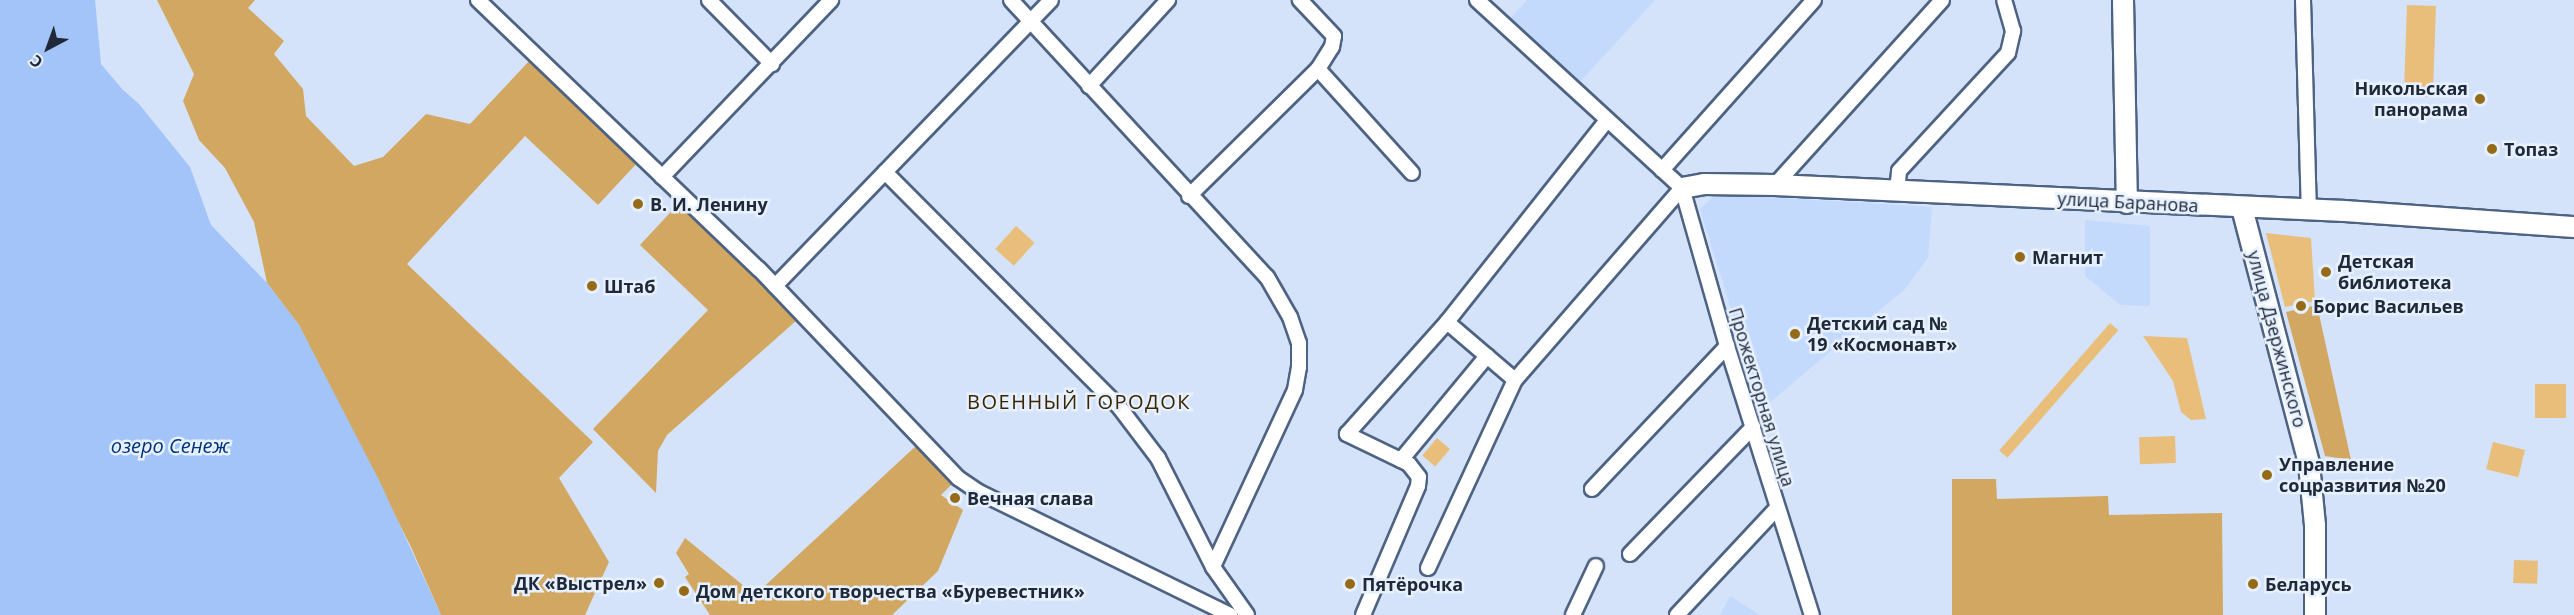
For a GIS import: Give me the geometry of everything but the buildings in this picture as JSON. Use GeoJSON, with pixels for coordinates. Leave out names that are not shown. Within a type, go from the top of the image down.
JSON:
{"type":"FeatureCollection","features":[{"type":"Feature","properties":{"kind":"street"},"geometry":{"type":"LineString","coordinates":[[478,0],[775,286],[966,483],[1230,615]]}},
{"type":"Feature","properties":{"kind":"street"},"geometry":{"type":"LineString","coordinates":[[709,0],[772,64]]}},
{"type":"Feature","properties":{"kind":"street"},"geometry":{"type":"LineString","coordinates":[[662,177],[831,0]]}},
{"type":"Feature","properties":{"kind":"street"},"geometry":{"type":"LineString","coordinates":[[1011,0],[1189,196],[1267,277],[1290,317],[1299,343],[1299,367],[1295,390],[1213,567]]}},
{"type":"Feature","properties":{"kind":"street"},"geometry":{"type":"LineString","coordinates":[[775,286],[1052,0]]}},
{"type":"Feature","properties":{"kind":"street"},"geometry":{"type":"LineString","coordinates":[[1089,86],[1168,0]]}},
{"type":"Feature","properties":{"kind":"street"},"geometry":{"type":"LineString","coordinates":[[1189,196],[1318,69],[1332,47],[1334,36],[1300,0]]}},
{"type":"Feature","properties":{"kind":"street"},"geometry":{"type":"LineString","coordinates":[[1428,568],[1515,380],[1682,188],[1477,0]]}},
{"type":"Feature","properties":{"kind":"street"},"geometry":{"type":"LineString","coordinates":[[1662,170],[1814,0]]}},
{"type":"Feature","properties":{"kind":"street"},"geometry":{"type":"LineString","coordinates":[[1775,185],[1942,0]]}},
{"type":"Feature","properties":{"kind":"street"},"geometry":{"type":"LineString","coordinates":[[1897,191],[1899,171],[2008,53],[2013,31],[2004,0]]}},
{"type":"Feature","properties":{"kind":"street"},"geometry":{"type":"LineString","coordinates":[[2123,0],[2127,203]]}},
{"type":"Feature","properties":{"kind":"street"},"geometry":{"type":"LineString","coordinates":[[2303,0],[2308,210]]}},
{"type":"Feature","properties":{"kind":"street"},"geometry":{"type":"LineString","coordinates":[[1318,69],[1412,172]]}},
{"type":"Feature","properties":{"kind":"street"},"geometry":{"type":"LineString","coordinates":[[1363,615],[1418,486],[1419,477],[1415,469],[1401,460],[1347,434],[1447,322],[1606,120]]}},
{"type":"Feature","properties":{"kind":"street"},"geometry":{"type":"LineString","coordinates":[[885,172],[1120,408],[1158,458],[1213,567],[1247,615]]}},
{"type":"Feature","properties":{"kind":"street","name":"улица Баранова"},"geometry":{"type":"LineString","coordinates":[[1682,188],[1704,183],[1775,185],[2308,210],[2574,227]]}},
{"type":"Feature","properties":{"kind":"street","name":"Прожекторная улица"},"geometry":{"type":"LineString","coordinates":[[1682,188],[1727,346],[1812,615]]}},
{"type":"Feature","properties":{"kind":"street","name":"улица Дзержинского"},"geometry":{"type":"LineString","coordinates":[[2242,208],[2309,464],[2315,525],[2316,615]]}},
{"type":"Feature","properties":{"kind":"street"},"geometry":{"type":"LineString","coordinates":[[2248,229],[2253,216],[2266,209]]}},
{"type":"Feature","properties":{"kind":"street"},"geometry":{"type":"LineString","coordinates":[[1447,322],[1515,380]]}},
{"type":"Feature","properties":{"kind":"street"},"geometry":{"type":"LineString","coordinates":[[1592,489],[1727,346]]}},
{"type":"Feature","properties":{"kind":"street"},"geometry":{"type":"LineString","coordinates":[[1401,460],[1487,356]]}},
{"type":"Feature","properties":{"kind":"street"},"geometry":{"type":"LineString","coordinates":[[1630,554],[1753,427]]}},
{"type":"Feature","properties":{"kind":"street"},"geometry":{"type":"LineString","coordinates":[[1677,615],[1778,508]]}},
{"type":"Feature","properties":{"kind":"street"},"geometry":{"type":"LineString","coordinates":[[1573,615],[1596,566]]}},
{"type":"Feature","properties":{"kind":"shaded area"},"geometry":{"type":"Polygon","coordinates":[[[157,0],[255,0],[248,8],[284,41],[274,54],[303,89],[306,116],[354,166],[383,157],[426,114],[470,124],[531,59],[638,162],[598,205],[525,136],[407,264],[593,442],[559,478],[609,562],[585,615],[441,615],[411,547],[299,325],[267,283],[254,222],[225,168],[199,140],[183,101],[194,74],[157,0]]]}},
{"type":"Feature","properties":{"kind":"shaded area"},"geometry":{"type":"Polygon","coordinates":[[[1527,0],[1655,0],[1579,83],[1510,19],[1527,0]]]}},
{"type":"Feature","properties":{"kind":"shaded area"},"geometry":{"type":"Polygon","coordinates":[[[2407,5],[2436,6],[2433,97],[2404,96],[2407,5]]]}},
{"type":"Feature","properties":{"kind":"shaded area","name":"Детский сад № 19 «Космонавт»"},"geometry":{"type":"Polygon","coordinates":[[[1716,194],[1932,207],[1928,258],[1904,290],[1762,409],[1700,209],[1716,194]]]}},
{"type":"Feature","properties":{"kind":"shaded area"},"geometry":{"type":"Polygon","coordinates":[[[680,202],[755,273],[797,320],[667,435],[658,451],[656,493],[593,429],[708,310],[640,245],[680,202]]]}},
{"type":"Feature","properties":{"kind":"shaded area"},"geometry":{"type":"Polygon","coordinates":[[[2085,220],[2150,226],[2150,306],[2120,305],[2085,276],[2085,220]]]}},
{"type":"Feature","properties":{"kind":"shaded area"},"geometry":{"type":"Polygon","coordinates":[[[1016,226],[1035,243],[1014,266],[995,249],[1016,226]]]}},
{"type":"Feature","properties":{"kind":"shaded area"},"geometry":{"type":"Polygon","coordinates":[[[2266,233],[2311,238],[2315,301],[2285,307],[2266,233]]]}},
{"type":"Feature","properties":{"kind":"shaded area"},"geometry":{"type":"Polygon","coordinates":[[[2317,305],[2351,460],[2325,456],[2286,312],[2317,305]]]}},
{"type":"Feature","properties":{"kind":"shaded area"},"geometry":{"type":"Polygon","coordinates":[[[2110,323],[2118,330],[2007,458],[1999,451],[2110,323]]]}},
{"type":"Feature","properties":{"kind":"shaded area"},"geometry":{"type":"Polygon","coordinates":[[[2143,336],[2187,338],[2206,419],[2191,420],[2181,412],[2173,381],[2143,336]]]}},
{"type":"Feature","properties":{"kind":"shaded area"},"geometry":{"type":"Polygon","coordinates":[[[2535,384],[2566,384],[2566,418],[2535,418],[2535,384]]]}},
{"type":"Feature","properties":{"kind":"shaded area"},"geometry":{"type":"Polygon","coordinates":[[[2175,436],[2176,463],[2140,464],[2139,437],[2175,436]]]}},
{"type":"Feature","properties":{"kind":"shaded area"},"geometry":{"type":"Polygon","coordinates":[[[1437,438],[1450,449],[1435,467],[1422,456],[1437,438]]]}},
{"type":"Feature","properties":{"kind":"shaded area"},"geometry":{"type":"Polygon","coordinates":[[[2493,442],[2525,450],[2518,477],[2486,469],[2493,442]]]}},
{"type":"Feature","properties":{"kind":"shaded area"},"geometry":{"type":"Polygon","coordinates":[[[917,445],[953,483],[941,495],[963,510],[938,571],[892,615],[710,615],[685,577],[689,574],[676,553],[685,538],[755,595],[917,445]]]}},
{"type":"Feature","properties":{"kind":"shaded area"},"geometry":{"type":"Polygon","coordinates":[[[1952,479],[1996,479],[1997,499],[2108,496],[2109,515],[2222,513],[2223,615],[1952,615],[1952,479]]]}},
{"type":"Feature","properties":{"kind":"shaded area"},"geometry":{"type":"Polygon","coordinates":[[[2514,560],[2538,561],[2537,584],[2513,583],[2514,560]]]}},
{"type":"Feature","properties":{"kind":"shaded area"},"geometry":{"type":"Polygon","coordinates":[[[1730,596],[1760,615],[1720,615],[1730,596]]]}},
{"type":"Feature","properties":{"kind":"water","name":"озеро Сенеж"},"geometry":{"type":"Polygon","coordinates":[[[0,0],[95,0],[101,64],[122,89],[139,104],[190,167],[211,225],[267,283],[299,325],[380,482],[441,615],[0,615],[0,0]]]}},
{"type":"Feature","properties":{"kind":"place","name":"Никольская панорама"},"geometry":{"type":"Point","coordinates":[2480,99]}},
{"type":"Feature","properties":{"kind":"place","name":"Топаз"},"geometry":{"type":"Point","coordinates":[2492,149]}},
{"type":"Feature","properties":{"kind":"place","name":"В. И. Ленину"},"geometry":{"type":"Point","coordinates":[638,204]}},
{"type":"Feature","properties":{"kind":"place","name":"Магнит"},"geometry":{"type":"Point","coordinates":[2020,257]}},
{"type":"Feature","properties":{"kind":"place","name":"Детская библиотека"},"geometry":{"type":"Point","coordinates":[2326,272]}},
{"type":"Feature","properties":{"kind":"place","name":"Штаб"},"geometry":{"type":"Point","coordinates":[592,286]}},
{"type":"Feature","properties":{"kind":"place","name":"Борис Васильев"},"geometry":{"type":"Point","coordinates":[2301,306]}},
{"type":"Feature","properties":{"kind":"place","name":"Детский сад № 19 «Космонавт»"},"geometry":{"type":"Point","coordinates":[1795,334]}},
{"type":"Feature","properties":{"kind":"place","name":"Управление соцразвития №20"},"geometry":{"type":"Point","coordinates":[2267,475]}},
{"type":"Feature","properties":{"kind":"place","name":"Вечная слава"},"geometry":{"type":"Point","coordinates":[955,498]}},
{"type":"Feature","properties":{"kind":"place","name":"ДК «Выстрел»"},"geometry":{"type":"Point","coordinates":[659,583]}},
{"type":"Feature","properties":{"kind":"place","name":"Пятёрочка"},"geometry":{"type":"Point","coordinates":[1350,584]}},
{"type":"Feature","properties":{"kind":"place","name":"Беларусь"},"geometry":{"type":"Point","coordinates":[2253,584]}},
{"type":"Feature","properties":{"kind":"place","name":"Дом детского творчества «Буревестник»"},"geometry":{"type":"Point","coordinates":[684,591]}},
{"type":"Feature","properties":{"kind":"district","name":"ВОЕННЫЙ ГОРОДОК"},"geometry":{"type":"Point","coordinates":[1079,401]}}]}
